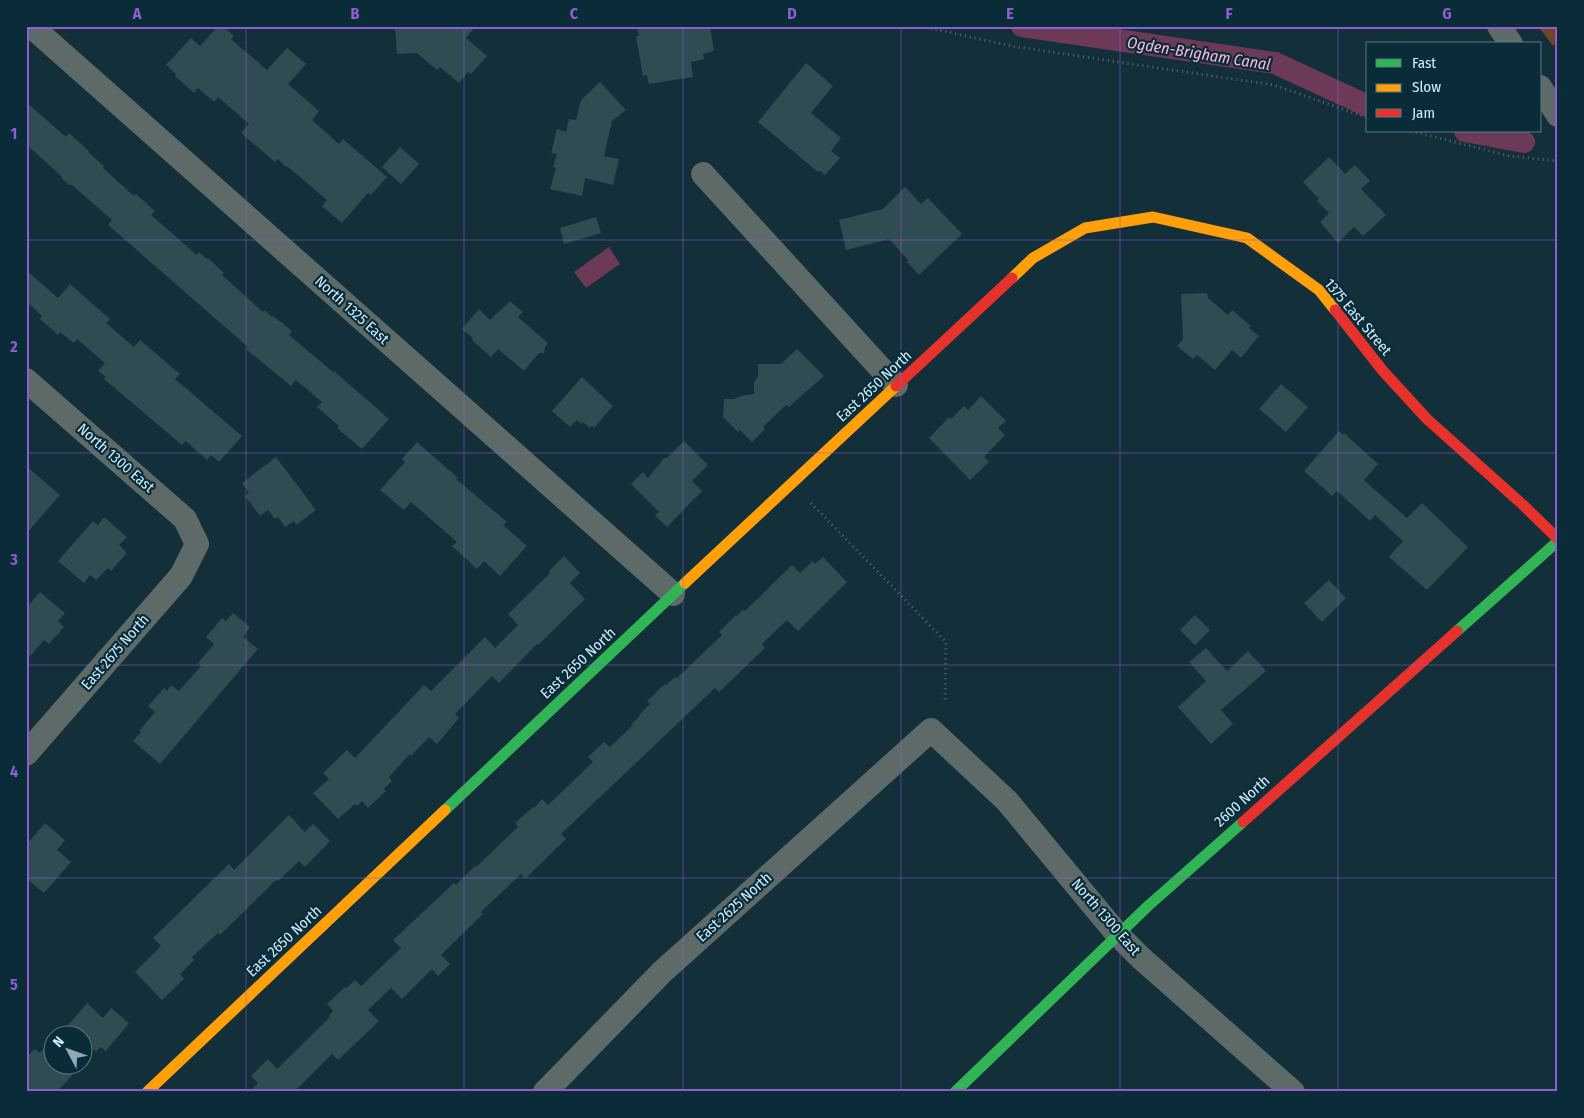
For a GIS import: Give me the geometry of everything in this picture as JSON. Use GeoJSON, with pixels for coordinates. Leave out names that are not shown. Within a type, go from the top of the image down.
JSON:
{"type":"FeatureCollection","features":[{"type":"Feature","properties":{"kind":"street","name":"North 1325 East"},"geometry":{"type":"LineString","coordinates":[[31,26],[672,594]]}},
{"type":"Feature","properties":{"kind":"street"},"geometry":{"type":"LineString","coordinates":[[1499,26],[1511,42]]}},
{"type":"Feature","properties":{"kind":"street"},"geometry":{"type":"LineString","coordinates":[[1542,90],[1558,115]]}},
{"type":"Feature","properties":{"kind":"street"},"geometry":{"type":"LineString","coordinates":[[703,174],[896,385]]}},
{"type":"Feature","properties":{"kind":"street","name":"1375 East Street"},"geometry":{"type":"LineString","coordinates":[[1033,258],[1085,228],[1153,217],[1246,238],[1319,290],[1383,371],[1427,419],[1522,504],[1558,540]]}},
{"type":"Feature","properties":{"kind":"street","name":"East 2650 North"},"geometry":{"type":"LineString","coordinates":[[147,1092],[672,594],[1033,258]]}},
{"type":"Feature","properties":{"kind":"street","name":"North 1300 East"},"geometry":{"type":"LineString","coordinates":[[26,380],[185,519],[197,544]]}},
{"type":"Feature","properties":{"kind":"street","name":"2600 North"},"geometry":{"type":"LineString","coordinates":[[955,1092],[1118,935],[1256,809],[1558,540]]}},
{"type":"Feature","properties":{"kind":"street","name":"East 2675 North"},"geometry":{"type":"LineString","coordinates":[[26,754],[182,576],[197,544]]}},
{"type":"Feature","properties":{"kind":"street","name":"North 1300 East"},"geometry":{"type":"LineString","coordinates":[[931,730],[1007,801],[1118,935],[1141,958],[1293,1092]]}},
{"type":"Feature","properties":{"kind":"street","name":"East 2625 North"},"geometry":{"type":"LineString","coordinates":[[545,1092],[662,972],[931,730]]}},
{"type":"Feature","properties":{"kind":"path"},"geometry":{"type":"LineString","coordinates":[[921,26],[1011,46],[1274,85],[1366,117]]}},
{"type":"Feature","properties":{"kind":"path"},"geometry":{"type":"LineString","coordinates":[[1415,132],[1510,156],[1558,161]]}},
{"type":"Feature","properties":{"kind":"path"},"geometry":{"type":"LineString","coordinates":[[811,503],[946,642],[945,701]]}},
{"type":"Feature","properties":{"kind":"shaded area"},"geometry":{"type":"Polygon","coordinates":[[[1538,26],[1558,26],[1558,40],[1553,46],[1538,26]]]}},
{"type":"Feature","properties":{"kind":"shaded area"},"geometry":{"type":"Polygon","coordinates":[[[609,247],[620,264],[586,288],[574,272],[609,247]]]}},
{"type":"Feature","properties":{"kind":"building"},"geometry":{"type":"Polygon","coordinates":[[[218,26],[223,26],[234,36],[231,39],[267,70],[287,48],[306,64],[288,84],[319,111],[312,120],[339,144],[343,139],[387,177],[371,195],[368,193],[342,223],[322,206],[327,200],[287,166],[278,159],[275,162],[241,133],[249,124],[218,97],[214,102],[198,88],[194,93],[166,65],[191,38],[200,46],[218,26]]]}},
{"type":"Feature","properties":{"kind":"building"},"geometry":{"type":"Polygon","coordinates":[[[395,26],[476,26],[466,38],[487,56],[471,74],[468,72],[459,83],[440,67],[437,70],[417,53],[397,54],[395,26]]]}},
{"type":"Feature","properties":{"kind":"building"},"geometry":{"type":"Polygon","coordinates":[[[637,26],[710,26],[714,51],[703,54],[704,59],[691,62],[693,77],[649,84],[647,75],[643,76],[636,36],[639,36],[637,26]]]}},
{"type":"Feature","properties":{"kind":"building"},"geometry":{"type":"Polygon","coordinates":[[[806,63],[833,86],[811,113],[841,138],[831,151],[840,158],[825,175],[820,171],[818,172],[758,122],[806,63]]]}},
{"type":"Feature","properties":{"kind":"building"},"geometry":{"type":"Polygon","coordinates":[[[600,82],[626,110],[612,121],[604,156],[619,159],[613,185],[585,178],[582,196],[550,189],[556,168],[553,167],[557,154],[551,153],[557,129],[566,132],[569,119],[576,120],[581,100],[600,82]]]}},
{"type":"Feature","properties":{"kind":"building"},"geometry":{"type":"Polygon","coordinates":[[[26,102],[66,137],[69,133],[104,166],[103,168],[134,196],[136,194],[155,211],[151,215],[197,255],[199,252],[208,258],[224,273],[222,275],[263,312],[264,310],[292,331],[289,335],[389,419],[362,449],[337,428],[339,426],[317,407],[322,402],[296,380],[291,386],[246,349],[248,347],[108,225],[112,220],[72,185],[69,185],[62,179],[26,144],[26,102]]]}},
{"type":"Feature","properties":{"kind":"building"},"geometry":{"type":"Polygon","coordinates":[[[400,147],[419,164],[401,184],[382,167],[400,147]]]}},
{"type":"Feature","properties":{"kind":"building"},"geometry":{"type":"Polygon","coordinates":[[[1329,157],[1345,174],[1355,165],[1370,181],[1361,189],[1386,215],[1363,236],[1354,227],[1338,243],[1320,222],[1329,213],[1303,182],[1329,157]]]}},
{"type":"Feature","properties":{"kind":"building"},"geometry":{"type":"Polygon","coordinates":[[[905,187],[921,204],[928,198],[962,234],[919,275],[889,239],[846,250],[839,220],[883,209],[905,187]]]}},
{"type":"Feature","properties":{"kind":"building"},"geometry":{"type":"Polygon","coordinates":[[[596,217],[601,233],[564,244],[560,228],[596,217]]]}},
{"type":"Feature","properties":{"kind":"building"},"geometry":{"type":"Polygon","coordinates":[[[26,270],[58,298],[70,284],[110,319],[106,323],[134,347],[140,340],[180,374],[175,379],[242,436],[219,462],[211,455],[207,460],[186,441],[182,445],[104,379],[106,377],[98,371],[105,363],[77,339],[74,343],[60,332],[58,335],[40,319],[42,316],[26,301],[26,270]]]}},
{"type":"Feature","properties":{"kind":"building"},"geometry":{"type":"Polygon","coordinates":[[[1207,293],[1208,298],[1228,315],[1232,310],[1251,326],[1249,328],[1259,336],[1241,358],[1232,350],[1215,370],[1197,355],[1193,359],[1177,346],[1183,339],[1181,294],[1207,293]]]}},
{"type":"Feature","properties":{"kind":"building"},"geometry":{"type":"Polygon","coordinates":[[[510,301],[523,312],[518,317],[548,343],[544,353],[539,353],[524,371],[498,349],[491,357],[462,329],[479,309],[490,320],[510,301]]]}},
{"type":"Feature","properties":{"kind":"building"},"geometry":{"type":"Polygon","coordinates":[[[797,349],[824,376],[789,407],[786,405],[763,427],[765,429],[752,442],[740,430],[738,432],[723,417],[724,399],[734,399],[754,394],[754,382],[758,376],[758,364],[781,364],[797,349]]]}},
{"type":"Feature","properties":{"kind":"building"},"geometry":{"type":"Polygon","coordinates":[[[582,377],[613,406],[594,428],[592,426],[590,428],[577,420],[570,427],[552,411],[582,377]]]}},
{"type":"Feature","properties":{"kind":"building"},"geometry":{"type":"Polygon","coordinates":[[[1281,384],[1308,407],[1286,432],[1259,409],[1281,384]]]}},
{"type":"Feature","properties":{"kind":"building"},"geometry":{"type":"Polygon","coordinates":[[[981,396],[1006,421],[998,428],[1005,435],[984,457],[989,462],[970,480],[929,438],[949,417],[951,419],[964,406],[968,410],[981,396]]]}},
{"type":"Feature","properties":{"kind":"building"},"geometry":{"type":"Polygon","coordinates":[[[1339,431],[1343,435],[1344,433],[1378,464],[1364,480],[1407,518],[1422,503],[1468,547],[1427,590],[1389,557],[1403,541],[1375,515],[1370,521],[1337,491],[1332,496],[1304,471],[1339,431]]]}},
{"type":"Feature","properties":{"kind":"building"},"geometry":{"type":"Polygon","coordinates":[[[684,441],[708,465],[692,481],[702,491],[667,527],[655,515],[659,512],[631,484],[643,472],[648,478],[664,458],[667,458],[684,441]]]}},
{"type":"Feature","properties":{"kind":"building"},"geometry":{"type":"Polygon","coordinates":[[[417,442],[458,478],[456,479],[507,522],[503,525],[527,546],[500,576],[484,561],[477,569],[452,546],[457,542],[411,502],[404,510],[380,490],[405,462],[402,459],[417,442]]]}},
{"type":"Feature","properties":{"kind":"building"},"geometry":{"type":"Polygon","coordinates":[[[276,457],[316,510],[296,525],[294,521],[285,527],[278,517],[275,519],[268,510],[260,516],[245,496],[249,493],[242,483],[276,457]]]}},
{"type":"Feature","properties":{"kind":"building"},"geometry":{"type":"Polygon","coordinates":[[[26,466],[60,495],[26,534],[26,466]]]}},
{"type":"Feature","properties":{"kind":"building"},"geometry":{"type":"Polygon","coordinates":[[[104,517],[127,537],[119,545],[127,553],[111,571],[108,568],[96,580],[90,575],[84,583],[58,561],[93,521],[98,525],[104,517]]]}},
{"type":"Feature","properties":{"kind":"building"},"geometry":{"type":"Polygon","coordinates":[[[564,556],[580,573],[570,583],[585,599],[499,683],[492,676],[455,714],[459,718],[437,744],[429,737],[411,756],[410,754],[389,777],[392,781],[384,789],[386,791],[368,808],[362,801],[357,806],[355,804],[338,819],[313,793],[329,779],[323,773],[347,750],[355,758],[424,685],[431,691],[485,637],[495,648],[518,625],[508,614],[550,573],[549,571],[564,556]]]}},
{"type":"Feature","properties":{"kind":"building"},"geometry":{"type":"Polygon","coordinates":[[[823,557],[847,582],[798,631],[787,620],[762,644],[765,648],[719,692],[715,688],[561,834],[566,839],[525,879],[521,874],[481,912],[483,914],[441,955],[450,964],[438,976],[432,969],[402,999],[391,988],[368,1010],[379,1021],[338,1060],[332,1054],[294,1092],[249,1092],[258,1083],[251,1076],[268,1059],[277,1069],[330,1017],[333,1011],[327,1004],[355,980],[361,986],[401,948],[393,940],[454,883],[456,885],[476,867],[518,827],[515,823],[542,799],[548,805],[593,762],[588,757],[604,742],[610,747],[633,725],[631,724],[650,704],[647,701],[665,684],[675,677],[677,678],[722,635],[719,632],[736,615],[744,609],[745,611],[792,565],[800,573],[813,561],[815,564],[823,557]]]}},
{"type":"Feature","properties":{"kind":"building"},"geometry":{"type":"Polygon","coordinates":[[[1329,580],[1346,598],[1322,622],[1304,603],[1329,580]]]}},
{"type":"Feature","properties":{"kind":"building"},"geometry":{"type":"Polygon","coordinates":[[[40,592],[65,613],[58,621],[64,627],[49,644],[44,640],[26,661],[26,608],[40,592]]]}},
{"type":"Feature","properties":{"kind":"building"},"geometry":{"type":"Polygon","coordinates":[[[233,613],[250,627],[243,637],[258,649],[160,764],[133,741],[155,712],[148,706],[164,688],[167,691],[171,685],[179,691],[201,666],[198,663],[214,644],[206,637],[222,618],[226,621],[233,613]]]}},
{"type":"Feature","properties":{"kind":"building"},"geometry":{"type":"Polygon","coordinates":[[[1195,615],[1210,630],[1195,645],[1180,630],[1195,615]]]}},
{"type":"Feature","properties":{"kind":"building"},"geometry":{"type":"Polygon","coordinates":[[[1206,648],[1227,671],[1248,651],[1266,671],[1221,710],[1233,724],[1211,744],[1178,707],[1206,681],[1189,662],[1206,648]]]}},
{"type":"Feature","properties":{"kind":"building"},"geometry":{"type":"Polygon","coordinates":[[[289,815],[305,832],[313,824],[330,841],[305,867],[299,861],[278,881],[276,880],[220,935],[218,933],[192,957],[194,960],[180,974],[184,979],[162,1000],[135,972],[161,946],[153,938],[229,864],[234,870],[289,815]]]}},
{"type":"Feature","properties":{"kind":"building"},"geometry":{"type":"Polygon","coordinates":[[[45,823],[65,840],[57,850],[71,862],[44,893],[26,878],[26,845],[45,823]]]}},
{"type":"Feature","properties":{"kind":"building"},"geometry":{"type":"Polygon","coordinates":[[[87,1003],[103,1018],[111,1008],[129,1023],[106,1051],[100,1047],[96,1052],[94,1049],[92,1051],[92,1026],[67,1026],[87,1003]]]}},
{"type":"Feature","properties":{"kind":"building"},"geometry":{"type":"Polygon","coordinates":[[[35,1049],[40,1053],[42,1051],[42,1076],[71,1076],[57,1092],[26,1092],[26,1057],[35,1049]]]}},
{"type":"Feature","properties":{"kind":"waterway","name":"Ogden-Brigham Canal"},"geometry":{"type":"LineString","coordinates":[[1022,26],[1275,63],[1366,105]]}},
{"type":"Feature","properties":{"kind":"waterway","name":"Ogden-Brigham Canal"},"geometry":{"type":"LineString","coordinates":[[1470,132],[1524,142]]}},
{"type":"Feature","properties":{"kind":"traffic: fast"},"geometry":{"type":"LineString","coordinates":[[1457,631],[1558,541]]}},
{"type":"Feature","properties":{"kind":"traffic: fast"},"geometry":{"type":"LineString","coordinates":[[445,810],[685,583]]}},
{"type":"Feature","properties":{"kind":"traffic: fast"},"geometry":{"type":"LineString","coordinates":[[955,1092],[1148,906],[1243,822]]}},
{"type":"Feature","properties":{"kind":"traffic: slow"},"geometry":{"type":"LineString","coordinates":[[1012,278],[1033,258],[1085,228],[1153,217],[1247,238],[1319,290],[1335,310]]}},
{"type":"Feature","properties":{"kind":"traffic: slow"},"geometry":{"type":"LineString","coordinates":[[685,583],[896,386]]}},
{"type":"Feature","properties":{"kind":"traffic: slow"},"geometry":{"type":"LineString","coordinates":[[147,1092],[445,810]]}},
{"type":"Feature","properties":{"kind":"traffic: jam"},"geometry":{"type":"LineString","coordinates":[[896,386],[1012,278]]}},
{"type":"Feature","properties":{"kind":"traffic: jam"},"geometry":{"type":"LineString","coordinates":[[1335,310],[1383,371],[1427,419],[1558,539]]}},
{"type":"Feature","properties":{"kind":"traffic: jam"},"geometry":{"type":"LineString","coordinates":[[1243,822],[1457,631]]}}]}
